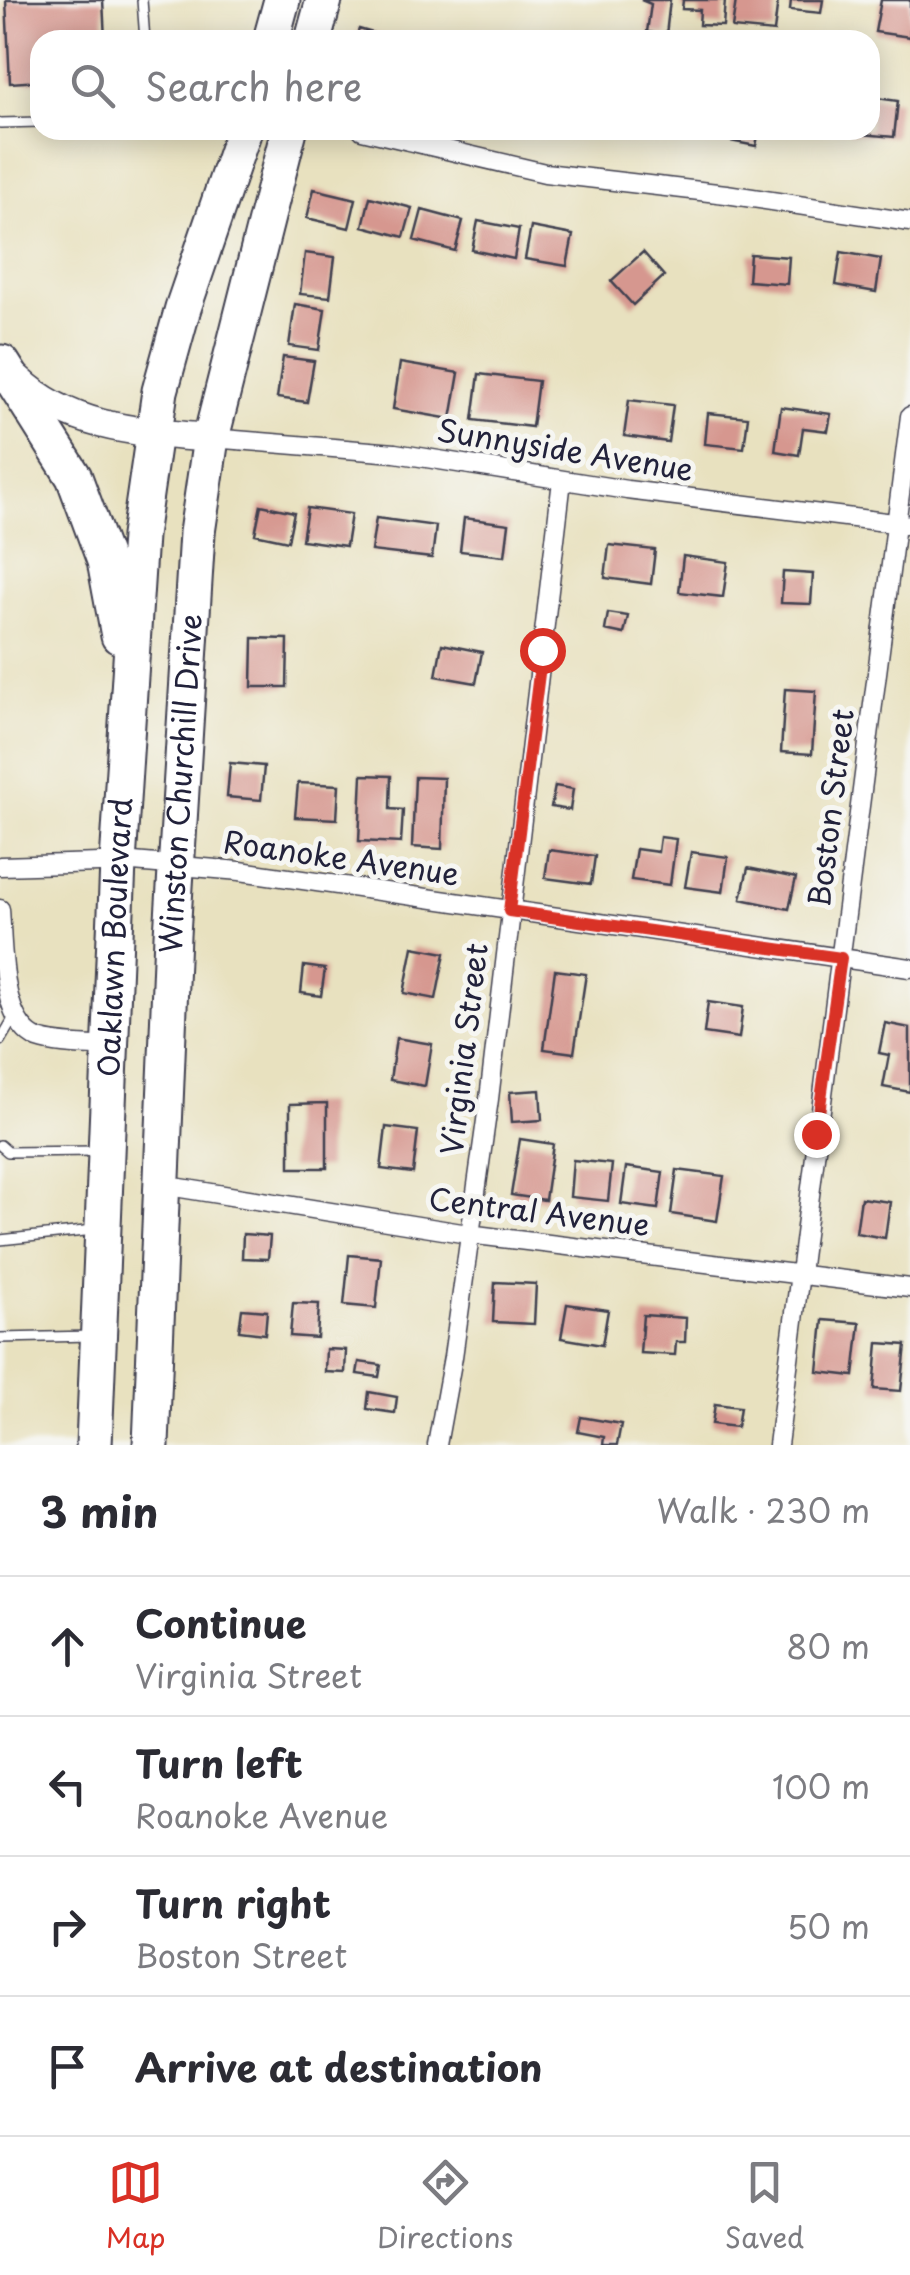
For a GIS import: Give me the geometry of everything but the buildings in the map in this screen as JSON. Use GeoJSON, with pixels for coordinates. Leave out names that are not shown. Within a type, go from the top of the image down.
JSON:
{"type":"FeatureCollection","features":[{"type":"Feature","properties":{"kind":"highway"},"geometry":{"type":"LineString","coordinates":[[274,30],[282,0]]}},
{"type":"Feature","properties":{"kind":"highway"},"geometry":{"type":"LineString","coordinates":[[316,30],[324,0]]}},
{"type":"Feature","properties":{"kind":"highway"},"geometry":{"type":"LineString","coordinates":[[152,432],[183,308],[241,140]]}},
{"type":"Feature","properties":{"kind":"highway","name":"Winston Churchill Drive"},"geometry":{"type":"LineString","coordinates":[[151,1445],[192,600],[211,438],[286,140]]}},
{"type":"Feature","properties":{"kind":"highway"},"geometry":{"type":"LineString","coordinates":[[1,362],[74,477],[105,561],[128,681]]}},
{"type":"Feature","properties":{"kind":"highway","name":"Oaklawn Boulevard"},"geometry":{"type":"LineString","coordinates":[[94,1445],[128,681],[152,432]]}},
{"type":"Feature","properties":{"kind":"street"},"geometry":{"type":"LineString","coordinates":[[406,140],[545,172],[910,222]]}},
{"type":"Feature","properties":{"kind":"street"},"geometry":{"type":"LineString","coordinates":[[1,362],[53,406],[83,420],[114,428],[211,438]]}},
{"type":"Feature","properties":{"kind":"street","name":"Boston Street"},"geometry":{"type":"LineString","coordinates":[[778,1445],[841,958],[903,524],[910,416]]}},
{"type":"Feature","properties":{"kind":"street","name":"Sunnyside Avenue"},"geometry":{"type":"LineString","coordinates":[[211,438],[394,454],[903,524]]}},
{"type":"Feature","properties":{"kind":"street","name":"Virginia Street"},"geometry":{"type":"LineString","coordinates":[[437,1445],[453,1358],[491,1082],[562,480]]}},
{"type":"Feature","properties":{"kind":"street","name":"Roanoke Avenue"},"geometry":{"type":"LineString","coordinates":[[0,866],[118,862],[177,866],[346,885],[910,968]]}},
{"type":"Feature","properties":{"kind":"street"},"geometry":{"type":"LineString","coordinates":[[0,908],[6,1003],[13,1018],[38,1039],[110,1047]]}},
{"type":"Feature","properties":{"kind":"street","name":"Central Avenue"},"geometry":{"type":"LineString","coordinates":[[162,1185],[468,1234],[910,1288]]}},
{"type":"Feature","properties":{"kind":"lane"},"geometry":{"type":"LineString","coordinates":[[142,0],[144,30]]}},
{"type":"Feature","properties":{"kind":"lane"},"geometry":{"type":"LineString","coordinates":[[0,123],[30,122]]}},
{"type":"Feature","properties":{"kind":"lane"},"geometry":{"type":"LineString","coordinates":[[0,1041],[13,1018]]}},
{"type":"Feature","properties":{"kind":"lane"},"geometry":{"type":"LineString","coordinates":[[0,1146],[8,1152],[105,1150]]}},
{"type":"Feature","properties":{"kind":"lane"},"geometry":{"type":"LineString","coordinates":[[0,1240],[101,1230]]}},
{"type":"Feature","properties":{"kind":"lane"},"geometry":{"type":"LineString","coordinates":[[0,1338],[98,1336]]}},
{"type":"Feature","properties":{"kind":"route"},"geometry":{"type":"LineString","coordinates":[[542,650],[509,911],[841,958],[816,1134]]}}]}
